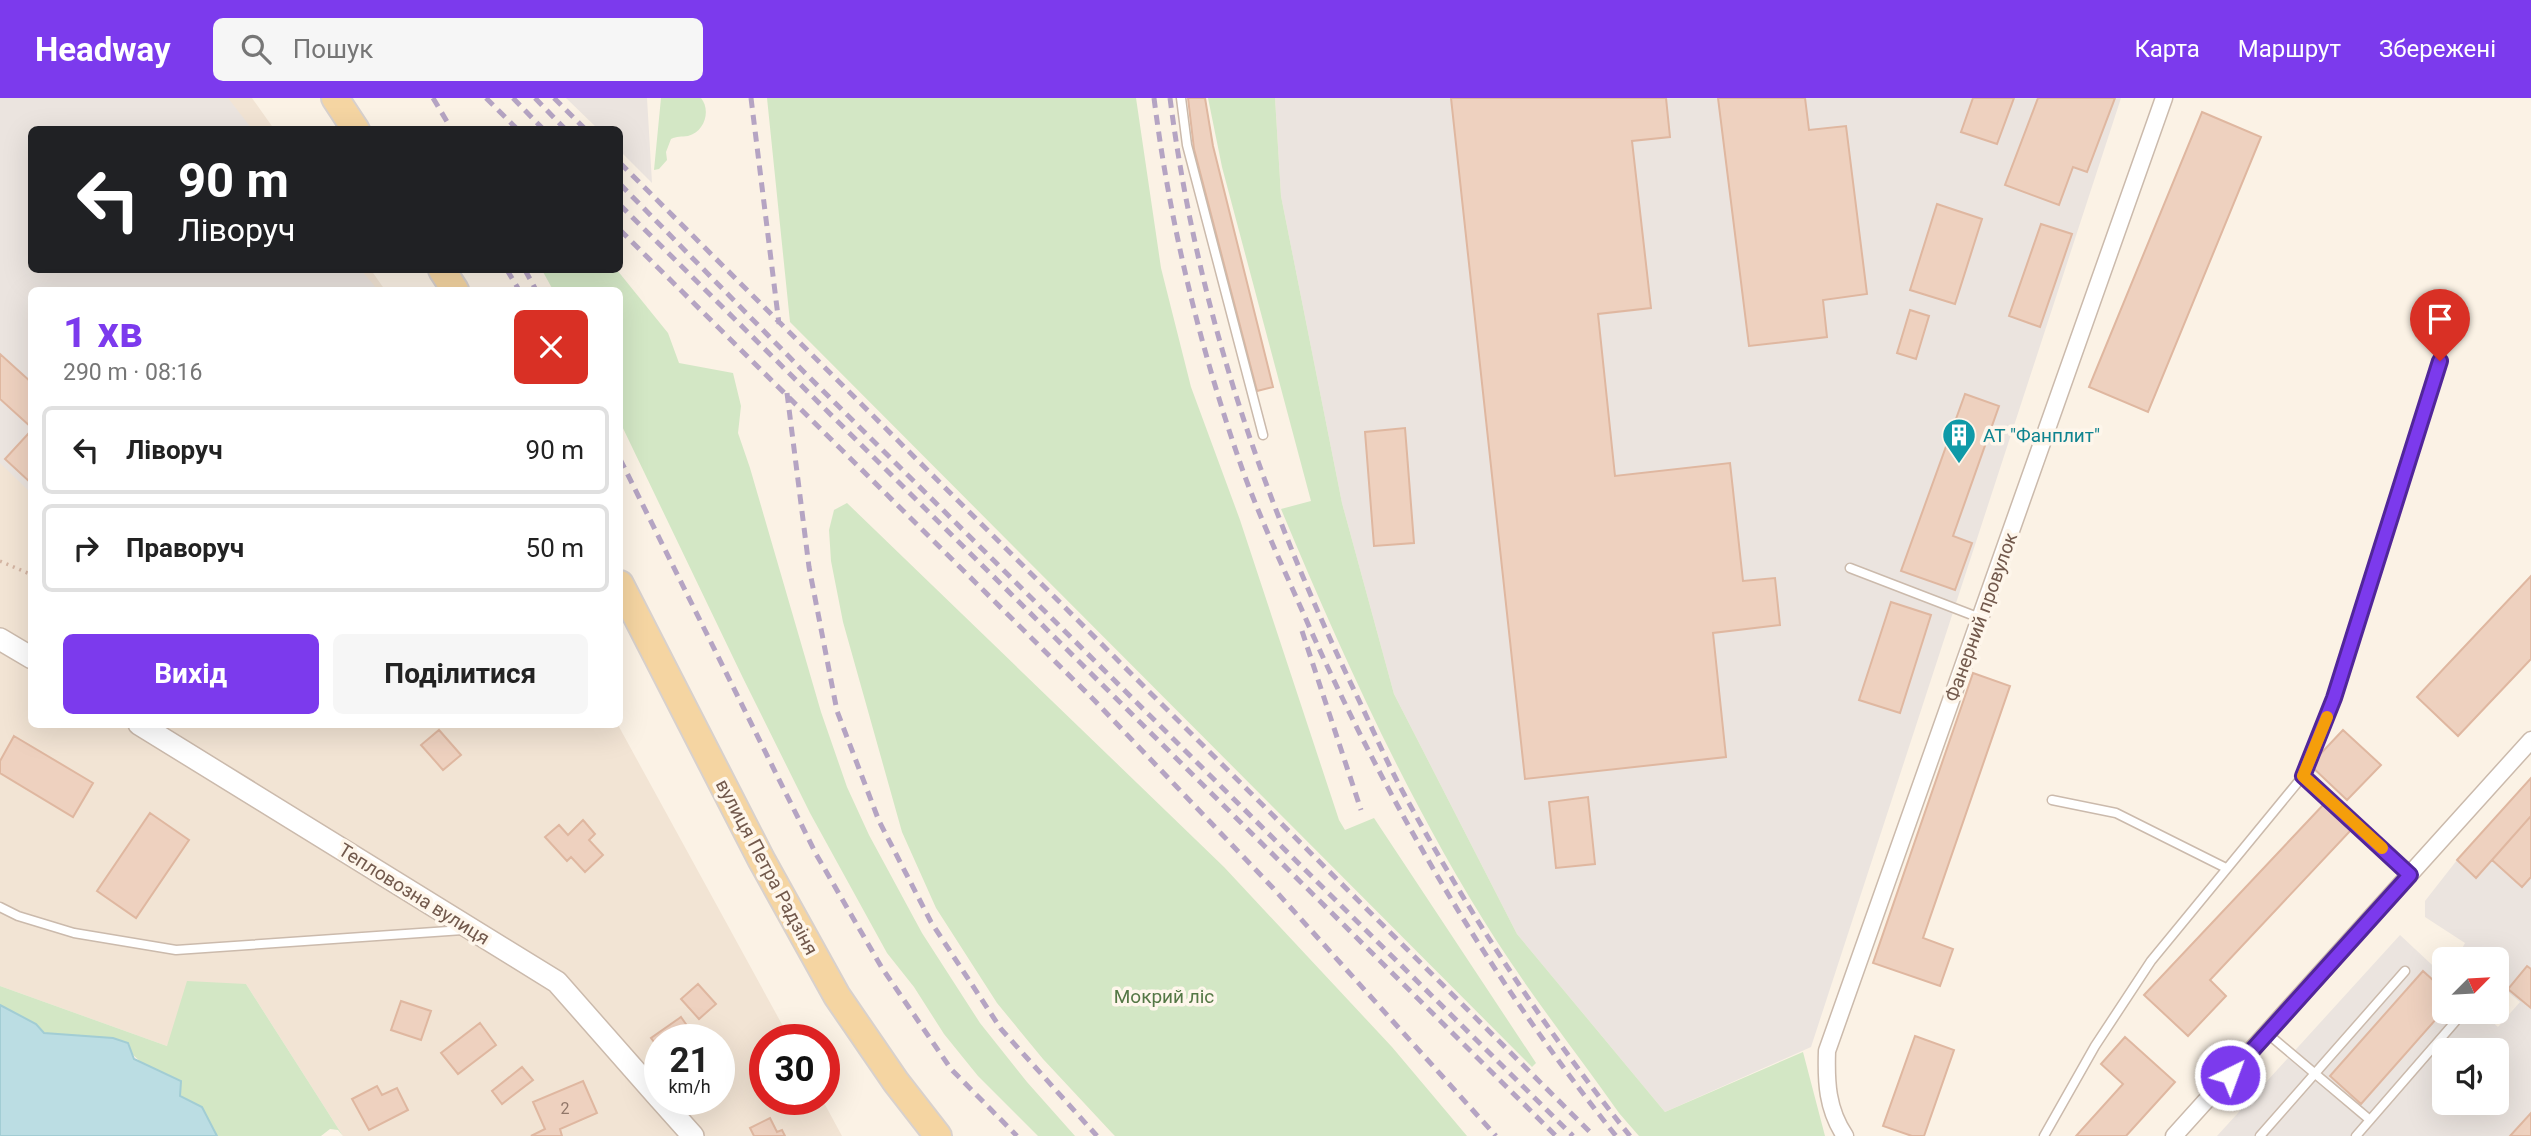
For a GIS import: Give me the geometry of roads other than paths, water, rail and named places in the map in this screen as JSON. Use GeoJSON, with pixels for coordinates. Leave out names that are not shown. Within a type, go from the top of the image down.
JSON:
{"type":"FeatureCollection","features":[{"type":"Feature","properties":{"kind":"main road"},"geometry":{"type":"LineString","coordinates":[[335,98],[353,126]]}},
{"type":"Feature","properties":{"kind":"main road","name":"вулиця Петра Радзіня"},"geometry":{"type":"LineString","coordinates":[[623,590],[761,859],[837,996],[896,1082],[938,1136]]}},
{"type":"Feature","properties":{"kind":"street","name":"Фанерний провулок"},"geometry":{"type":"LineString","coordinates":[[1845,1136],[1834,1120],[1826,1087],[1827,1051],[2164,98]]}},
{"type":"Feature","properties":{"kind":"street"},"geometry":{"type":"LineString","coordinates":[[0,639],[28,656]]}},
{"type":"Feature","properties":{"kind":"street","name":"Тепловозна вулиця"},"geometry":{"type":"LineString","coordinates":[[145,728],[558,982],[644,1081]]}},
{"type":"Feature","properties":{"kind":"street"},"geometry":{"type":"LineString","coordinates":[[2174,1136],[2531,740]]}},
{"type":"Feature","properties":{"kind":"street","name":"Тепловозна вулиця"},"geometry":{"type":"LineString","coordinates":[[674,1115],[693,1136]]}},
{"type":"Feature","properties":{"kind":"lane"},"geometry":{"type":"LineString","coordinates":[[1181,98],[1187,145],[1263,435]]}},
{"type":"Feature","properties":{"kind":"lane"},"geometry":{"type":"LineString","coordinates":[[2044,1136],[2095,1046],[2151,961],[2303,776],[2334,698],[2440,361]]}},
{"type":"Feature","properties":{"kind":"lane"},"geometry":{"type":"LineString","coordinates":[[1850,568],[1980,618]]}},
{"type":"Feature","properties":{"kind":"lane"},"geometry":{"type":"LineString","coordinates":[[2303,776],[2410,875]]}},
{"type":"Feature","properties":{"kind":"lane"},"geometry":{"type":"LineString","coordinates":[[2052,800],[2116,813],[2226,868]]}},
{"type":"Feature","properties":{"kind":"lane"},"geometry":{"type":"LineString","coordinates":[[0,907],[18,916],[74,933],[176,950],[471,929]]}},
{"type":"Feature","properties":{"kind":"lane"},"geometry":{"type":"LineString","coordinates":[[2260,1136],[2404,971]]}},
{"type":"Feature","properties":{"kind":"lane"},"geometry":{"type":"LineString","coordinates":[[2356,1136],[2452,1024]]}},
{"type":"Feature","properties":{"kind":"lane"},"geometry":{"type":"LineString","coordinates":[[2267,1034],[2370,1120]]}},
{"type":"Feature","properties":{"kind":"water"},"geometry":{"type":"Polygon","coordinates":[[[0,1005],[36,1024],[44,1033],[113,1038],[128,1043],[134,1059],[181,1081],[180,1096],[202,1107],[217,1136],[0,1136],[0,1005]]]}},
{"type":"Feature","properties":{"kind":"railway"},"geometry":{"type":"LineString","coordinates":[[433,98],[450,126]]}},
{"type":"Feature","properties":{"kind":"railway"},"geometry":{"type":"LineString","coordinates":[[486,98],[514,126]]}},
{"type":"Feature","properties":{"kind":"railway"},"geometry":{"type":"LineString","coordinates":[[513,98],[540,126]]}},
{"type":"Feature","properties":{"kind":"railway"},"geometry":{"type":"LineString","coordinates":[[535,98],[562,126]]}},
{"type":"Feature","properties":{"kind":"railway"},"geometry":{"type":"LineString","coordinates":[[554,98],[582,126]]}},
{"type":"Feature","properties":{"kind":"railway"},"geometry":{"type":"LineString","coordinates":[[751,98],[779,324]]}},
{"type":"Feature","properties":{"kind":"railway"},"geometry":{"type":"LineString","coordinates":[[1154,98],[1178,241],[1214,382],[1244,474],[1312,633],[1376,766],[1448,894],[1528,1018],[1616,1136]]}},
{"type":"Feature","properties":{"kind":"railway"},"geometry":{"type":"LineString","coordinates":[[1170,98],[1197,253],[1216,328],[1263,475],[1321,619],[1397,781],[1455,883],[1538,1013],[1630,1136]]}},
{"type":"Feature","properties":{"kind":"railway"},"geometry":{"type":"LineString","coordinates":[[623,166],[1594,1136]]}},
{"type":"Feature","properties":{"kind":"railway"},"geometry":{"type":"LineString","coordinates":[[623,187],[805,373],[1573,1136]]}},
{"type":"Feature","properties":{"kind":"railway"},"geometry":{"type":"LineString","coordinates":[[623,208],[1556,1136]]}},
{"type":"Feature","properties":{"kind":"railway"},"geometry":{"type":"LineString","coordinates":[[623,233],[1095,701],[1273,888],[1496,1136]]}},
{"type":"Feature","properties":{"kind":"railway"},"geometry":{"type":"LineString","coordinates":[[509,273],[517,287]]}},
{"type":"Feature","properties":{"kind":"railway"},"geometry":{"type":"LineString","coordinates":[[527,273],[534,287]]}},
{"type":"Feature","properties":{"kind":"railway"},"geometry":{"type":"LineString","coordinates":[[787,393],[809,567],[837,711],[879,821],[931,922],[1001,1029],[1097,1136]]}},
{"type":"Feature","properties":{"kind":"railway"},"geometry":{"type":"LineString","coordinates":[[623,465],[816,854],[882,968],[951,1069],[1017,1136]]}},
{"type":"Feature","properties":{"kind":"railway"},"geometry":{"type":"LineString","coordinates":[[1302,631],[1361,810]]}},
{"type":"Feature","properties":{"kind":"place","name":"АТ \"Фанплит\""},"geometry":{"type":"Point","coordinates":[1959,465]}},
{"type":"Feature","properties":{"kind":"park label","name":"Мокрий ліс"},"geometry":{"type":"Point","coordinates":[1164,996]}}]}
